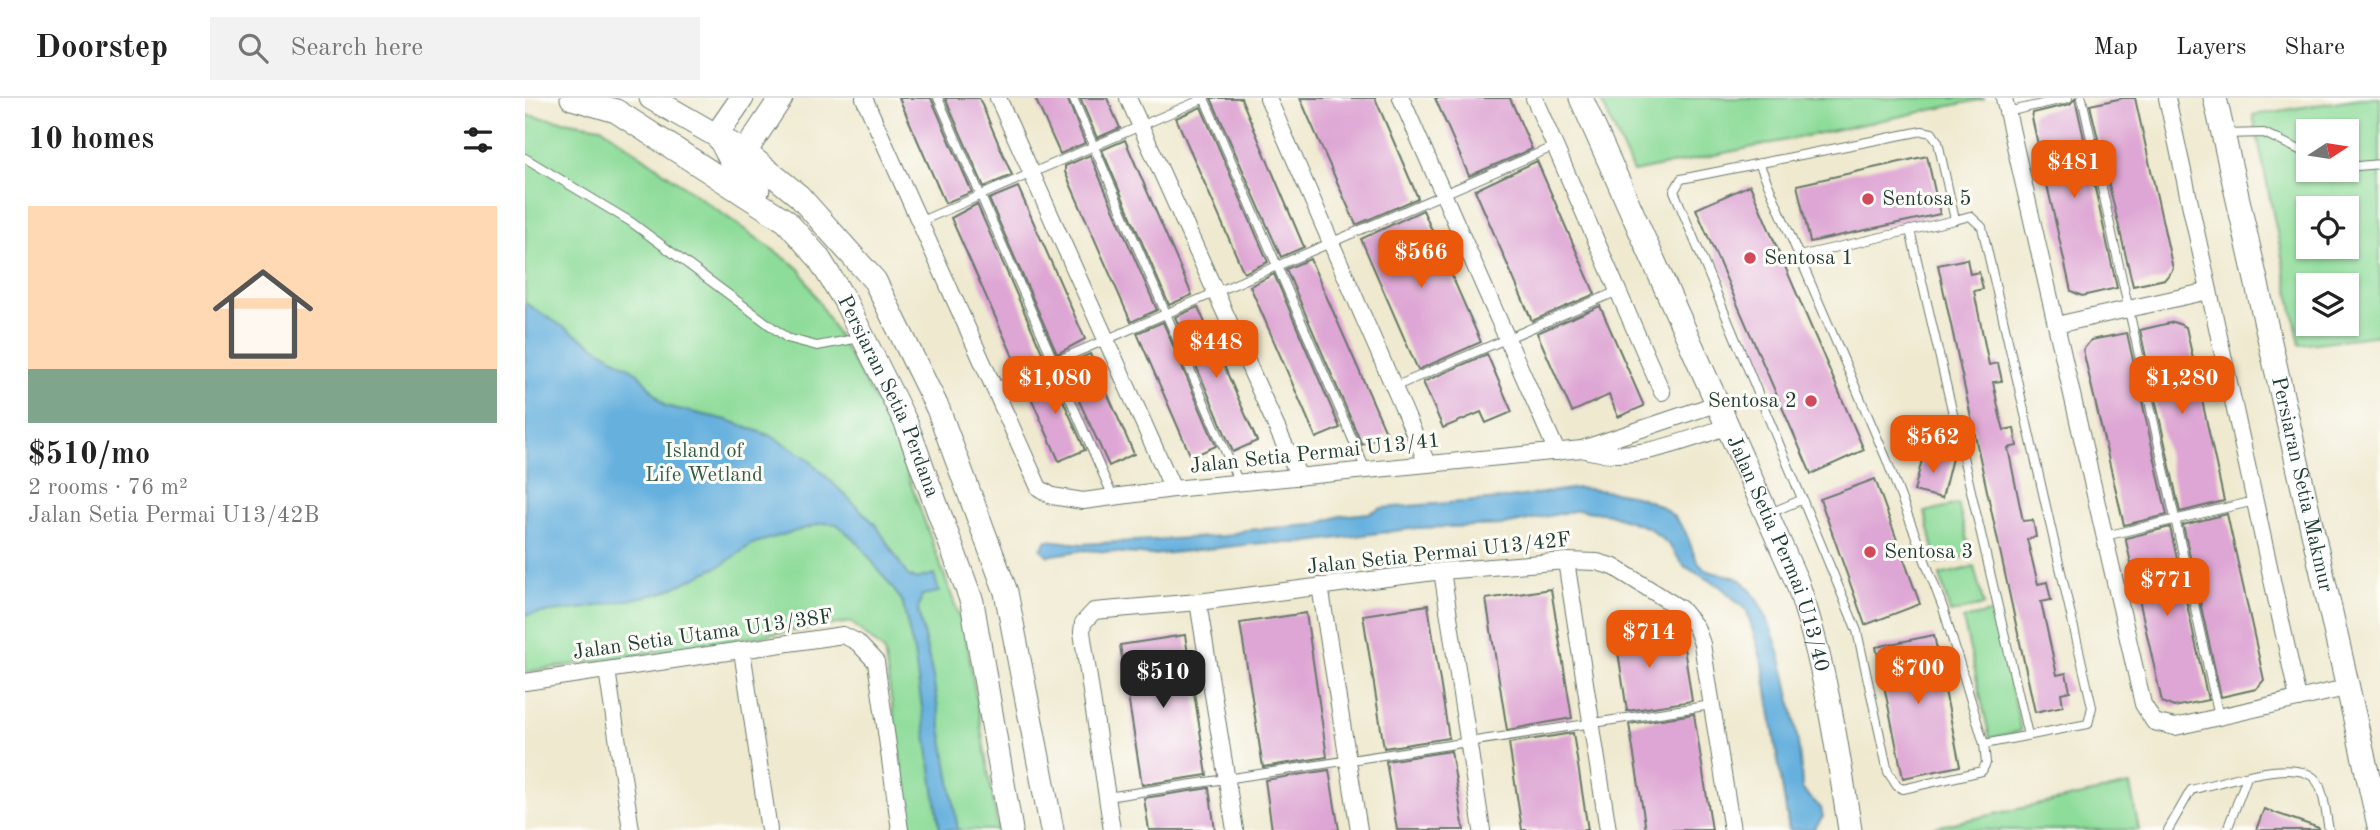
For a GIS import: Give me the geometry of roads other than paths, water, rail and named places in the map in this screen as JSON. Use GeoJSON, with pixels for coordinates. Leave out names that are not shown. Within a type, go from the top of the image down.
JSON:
{"type":"FeatureCollection","features":[{"type":"Feature","properties":{"kind":"main road","name":"Persiaran Setia Perdana"},"geometry":{"type":"LineString","coordinates":[[572,98],[616,111],[786,221],[818,257],[863,338],[905,423],[972,602],[1011,830]]}},
{"type":"Feature","properties":{"kind":"main road","name":"Persiaran Setia Perdana"},"geometry":{"type":"LineString","coordinates":[[651,98],[717,134],[735,153],[799,196],[875,281],[938,409],[1006,592],[1052,830]]}},
{"type":"Feature","properties":{"kind":"main road"},"geometry":{"type":"LineString","coordinates":[[717,134],[742,98]]}},
{"type":"Feature","properties":{"kind":"main road"},"geometry":{"type":"LineString","coordinates":[[616,111],[666,129],[710,154],[735,153],[781,98]]}},
{"type":"Feature","properties":{"kind":"main road","name":"Jalan Setia Permai U13/40"},"geometry":{"type":"LineString","coordinates":[[1581,98],[1797,582],[1814,631],[1828,690],[1850,830]]}},
{"type":"Feature","properties":{"kind":"main road","name":"Persiaran Setia Makmur"},"geometry":{"type":"LineString","coordinates":[[2215,98],[2350,687],[2380,830]]}},
{"type":"Feature","properties":{"kind":"main road"},"geometry":{"type":"LineString","coordinates":[[735,153],[786,221]]}},
{"type":"Feature","properties":{"kind":"street"},"geometry":{"type":"LineString","coordinates":[[864,98],[994,388]]}},
{"type":"Feature","properties":{"kind":"street"},"geometry":{"type":"LineString","coordinates":[[998,98],[1173,489]]}},
{"type":"Feature","properties":{"kind":"street"},"geometry":{"type":"LineString","coordinates":[[1128,98],[1299,477]]}},
{"type":"Feature","properties":{"kind":"street"},"geometry":{"type":"LineString","coordinates":[[1268,98],[1427,463]]}},
{"type":"Feature","properties":{"kind":"street"},"geometry":{"type":"LineString","coordinates":[[1401,98],[1557,452]]}},
{"type":"Feature","properties":{"kind":"street"},"geometry":{"type":"LineString","coordinates":[[1534,98],[1662,392]]}},
{"type":"Feature","properties":{"kind":"street"},"geometry":{"type":"LineString","coordinates":[[2167,98],[2298,699]]}},
{"type":"Feature","properties":{"kind":"street"},"geometry":{"type":"LineString","coordinates":[[2005,105],[2143,704],[2154,722],[2175,727],[2350,687]]}},
{"type":"Feature","properties":{"kind":"street"},"geometry":{"type":"LineString","coordinates":[[2056,325],[2209,291]]}},
{"type":"Feature","properties":{"kind":"street","name":"Jalan Setia Permai U13/41"},"geometry":{"type":"LineString","coordinates":[[994,388],[1039,488],[1052,496],[1083,501],[1173,489],[1582,449],[1716,404]]}},
{"type":"Feature","properties":{"kind":"street","name":"Jalan Setia Permai U13/41"},"geometry":{"type":"LineString","coordinates":[[1582,449],[1598,454],[1656,450],[1726,427]]}},
{"type":"Feature","properties":{"kind":"street"},"geometry":{"type":"LineString","coordinates":[[1566,561],[1608,830]]}},
{"type":"Feature","properties":{"kind":"street","name":"Jalan Setia Permai U13/42F"},"geometry":{"type":"LineString","coordinates":[[1107,797],[1082,632],[1088,616],[1101,609],[1198,603],[1442,571],[1566,561],[1597,562],[1614,567],[1681,610],[1696,627],[1702,644],[1732,830]]}},
{"type":"Feature","properties":{"kind":"street"},"geometry":{"type":"LineString","coordinates":[[1442,571],[1482,830]]}},
{"type":"Feature","properties":{"kind":"street"},"geometry":{"type":"LineString","coordinates":[[1321,586],[1359,830]]}},
{"type":"Feature","properties":{"kind":"street"},"geometry":{"type":"LineString","coordinates":[[1198,603],[1235,830]]}},
{"type":"Feature","properties":{"kind":"street","name":"Jalan Setia Utama U13/38F"},"geometry":{"type":"LineString","coordinates":[[525,682],[843,635],[868,651],[876,662],[900,830]]}},
{"type":"Feature","properties":{"kind":"street"},"geometry":{"type":"LineString","coordinates":[[742,651],[769,830]]}},
{"type":"Feature","properties":{"kind":"street"},"geometry":{"type":"LineString","coordinates":[[607,670],[631,830]]}},
{"type":"Feature","properties":{"kind":"street"},"geometry":{"type":"LineString","coordinates":[[1107,797],[1112,830]]}},
{"type":"Feature","properties":{"kind":"lane"},"geometry":{"type":"LineString","coordinates":[[938,98],[1113,497]]}},
{"type":"Feature","properties":{"kind":"lane"},"geometry":{"type":"LineString","coordinates":[[1073,98],[1238,483]]}},
{"type":"Feature","properties":{"kind":"lane"},"geometry":{"type":"LineString","coordinates":[[919,222],[1205,98],[1366,470]]}},
{"type":"Feature","properties":{"kind":"lane"},"geometry":{"type":"LineString","coordinates":[[2005,105],[2068,98]]}},
{"type":"Feature","properties":{"kind":"lane"},"geometry":{"type":"LineString","coordinates":[[2083,98],[2219,717]]}},
{"type":"Feature","properties":{"kind":"lane"},"geometry":{"type":"LineString","coordinates":[[1759,163],[1887,458],[1944,608],[1983,744],[1986,763],[1982,771],[1903,789],[1892,780],[1857,631],[1674,191],[1681,179],[1759,163],[1922,131],[1932,133],[1938,142],[1955,220]]}},
{"type":"Feature","properties":{"kind":"lane"},"geometry":{"type":"LineString","coordinates":[[2223,134],[2264,133],[2296,148]]}},
{"type":"Feature","properties":{"kind":"lane"},"geometry":{"type":"LineString","coordinates":[[994,388],[1555,146]]}},
{"type":"Feature","properties":{"kind":"lane"},"geometry":{"type":"LineString","coordinates":[[525,158],[631,222],[787,338],[817,346],[863,338]]}},
{"type":"Feature","properties":{"kind":"lane"},"geometry":{"type":"LineString","coordinates":[[2359,166],[2380,164]]}},
{"type":"Feature","properties":{"kind":"lane"},"geometry":{"type":"LineString","coordinates":[[1799,256],[1955,220],[1975,218],[1984,235],[2092,707],[2088,724],[1983,744]]}},
{"type":"Feature","properties":{"kind":"lane"},"geometry":{"type":"LineString","coordinates":[[1910,230],[2028,735]]}},
{"type":"Feature","properties":{"kind":"lane"},"geometry":{"type":"LineString","coordinates":[[1394,387],[1618,291]]}},
{"type":"Feature","properties":{"kind":"lane"},"geometry":{"type":"LineString","coordinates":[[1765,515],[1803,499]]}},
{"type":"Feature","properties":{"kind":"lane"},"geometry":{"type":"LineString","coordinates":[[2104,536],[2255,501]]}},
{"type":"Feature","properties":{"kind":"lane"},"geometry":{"type":"LineString","coordinates":[[1107,797],[1712,705]]}},
{"type":"Feature","properties":{"kind":"lane"},"geometry":{"type":"LineString","coordinates":[[2168,830],[2191,790],[2290,768],[2308,771],[2318,783],[2329,830]]}},
{"type":"Feature","properties":{"kind":"lane"},"geometry":{"type":"LineString","coordinates":[[2227,830],[2247,777]]}},
{"type":"Feature","properties":{"kind":"lane"},"geometry":{"type":"LineString","coordinates":[[2322,830],[2326,819]]}},
{"type":"Feature","properties":{"kind":"water"},"geometry":{"type":"Polygon","coordinates":[[[525,303],[638,373],[665,406],[727,420],[771,436],[806,457],[876,525],[908,576],[916,579],[934,574],[939,592],[922,595],[918,610],[932,672],[958,830],[940,830],[914,653],[902,601],[858,543],[837,524],[823,523],[752,544],[722,565],[662,593],[587,608],[525,615],[525,303]]]}},
{"type":"Feature","properties":{"kind":"water"},"geometry":{"type":"Polygon","coordinates":[[[1578,488],[1636,496],[1662,508],[1683,528],[1701,566],[1706,570],[1739,579],[1757,600],[1769,623],[1786,680],[1798,741],[1802,789],[1821,808],[1823,817],[1813,830],[1789,830],[1763,665],[1747,611],[1721,587],[1684,566],[1669,545],[1649,528],[1609,514],[1578,510],[1504,525],[1417,528],[1301,543],[1263,543],[1152,555],[1084,550],[1048,556],[1041,549],[1047,540],[1082,544],[1225,536],[1246,530],[1314,525],[1340,516],[1369,513],[1381,508],[1502,499],[1578,488]]]}},
{"type":"Feature","properties":{"kind":"place","name":"Sentosa 5"},"geometry":{"type":"Point","coordinates":[1868,199]}},
{"type":"Feature","properties":{"kind":"place","name":"Sentosa 1"},"geometry":{"type":"Point","coordinates":[1750,258]}},
{"type":"Feature","properties":{"kind":"place","name":"Sentosa 2"},"geometry":{"type":"Point","coordinates":[1811,401]}},
{"type":"Feature","properties":{"kind":"place","name":"Sentosa 3"},"geometry":{"type":"Point","coordinates":[1870,552]}},
{"type":"Feature","properties":{"kind":"park label","name":"Island of Life Wetland"},"geometry":{"type":"Point","coordinates":[704,463]}}]}
